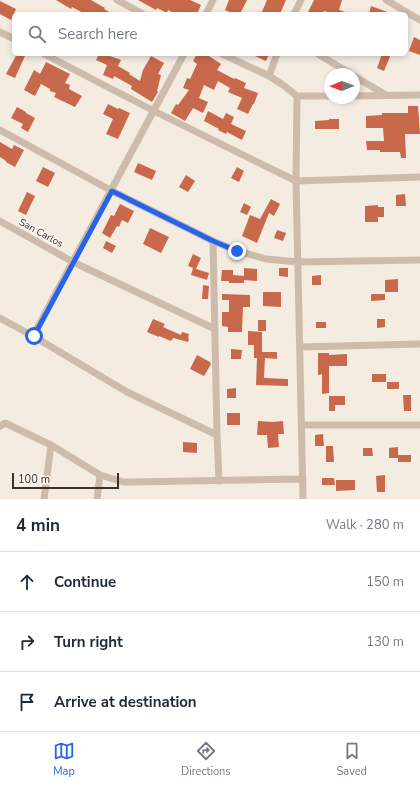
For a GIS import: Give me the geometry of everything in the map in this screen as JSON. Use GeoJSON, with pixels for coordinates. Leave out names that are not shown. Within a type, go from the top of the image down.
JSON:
{"type":"FeatureCollection","features":[{"type":"Feature","properties":{"kind":"street"},"geometry":{"type":"LineString","coordinates":[[207,12],[213,0]]}},
{"type":"Feature","properties":{"kind":"street"},"geometry":{"type":"LineString","coordinates":[[295,12],[300,0]]}},
{"type":"Feature","properties":{"kind":"street"},"geometry":{"type":"LineString","coordinates":[[386,0],[406,12]]}},
{"type":"Feature","properties":{"kind":"street"},"geometry":{"type":"LineString","coordinates":[[122,1],[140,12]]}},
{"type":"Feature","properties":{"kind":"street"},"geometry":{"type":"LineString","coordinates":[[408,13],[420,20]]}},
{"type":"Feature","properties":{"kind":"street"},"geometry":{"type":"LineString","coordinates":[[0,32],[12,38]]}},
{"type":"Feature","properties":{"kind":"street"},"geometry":{"type":"LineString","coordinates":[[48,56],[154,111],[296,181],[420,177]]}},
{"type":"Feature","properties":{"kind":"street"},"geometry":{"type":"LineString","coordinates":[[34,336],[183,56]]}},
{"type":"Feature","properties":{"kind":"street"},"geometry":{"type":"LineString","coordinates":[[226,56],[269,76],[284,85],[297,96],[324,96]]}},
{"type":"Feature","properties":{"kind":"street"},"geometry":{"type":"LineString","coordinates":[[269,76],[276,56]]}},
{"type":"Feature","properties":{"kind":"street"},"geometry":{"type":"LineString","coordinates":[[321,56],[341,68]]}},
{"type":"Feature","properties":{"kind":"street"},"geometry":{"type":"LineString","coordinates":[[360,80],[386,95]]}},
{"type":"Feature","properties":{"kind":"street"},"geometry":{"type":"LineString","coordinates":[[360,96],[420,95]]}},
{"type":"Feature","properties":{"kind":"street"},"geometry":{"type":"LineString","coordinates":[[297,96],[296,181],[303,499]]}},
{"type":"Feature","properties":{"kind":"street"},"geometry":{"type":"LineString","coordinates":[[0,130],[112,191],[213,241],[237,251],[266,258],[298,262],[420,260]]}},
{"type":"Feature","properties":{"kind":"street","name":"San Carlos"},"geometry":{"type":"LineString","coordinates":[[0,222],[73,262],[215,329]]}},
{"type":"Feature","properties":{"kind":"street"},"geometry":{"type":"LineString","coordinates":[[213,241],[219,481]]}},
{"type":"Feature","properties":{"kind":"street"},"geometry":{"type":"LineString","coordinates":[[0,318],[34,336],[127,392],[217,435]]}},
{"type":"Feature","properties":{"kind":"street"},"geometry":{"type":"LineString","coordinates":[[300,347],[420,344]]}},
{"type":"Feature","properties":{"kind":"street"},"geometry":{"type":"LineString","coordinates":[[0,426],[5,423],[51,445],[100,475],[123,482],[303,479]]}},
{"type":"Feature","properties":{"kind":"street"},"geometry":{"type":"LineString","coordinates":[[302,425],[420,425]]}},
{"type":"Feature","properties":{"kind":"street"},"geometry":{"type":"LineString","coordinates":[[44,499],[51,445]]}},
{"type":"Feature","properties":{"kind":"street"},"geometry":{"type":"LineString","coordinates":[[97,499],[100,475]]}},
{"type":"Feature","properties":{"kind":"building"},"geometry":{"type":"Polygon","coordinates":[[[56,0],[91,0],[109,12],[81,12],[72,7],[71,9],[56,0]]]}},
{"type":"Feature","properties":{"kind":"building"},"geometry":{"type":"Polygon","coordinates":[[[138,0],[190,0],[201,5],[198,12],[172,12],[168,10],[167,12],[165,12],[157,8],[156,10],[138,0]]]}},
{"type":"Feature","properties":{"kind":"building"},"geometry":{"type":"Polygon","coordinates":[[[229,0],[247,0],[241,12],[230,12],[225,10],[229,0]]]}},
{"type":"Feature","properties":{"kind":"building"},"geometry":{"type":"Polygon","coordinates":[[[267,0],[286,0],[281,12],[262,12],[267,0]]]}},
{"type":"Feature","properties":{"kind":"building"},"geometry":{"type":"Polygon","coordinates":[[[314,0],[342,0],[339,10],[346,12],[324,11],[308,12],[314,0]]]}},
{"type":"Feature","properties":{"kind":"building"},"geometry":{"type":"Polygon","coordinates":[[[0,1],[16,9],[15,12],[12,12],[11,20],[0,14],[0,1]]]}},
{"type":"Feature","properties":{"kind":"building"},"geometry":{"type":"Polygon","coordinates":[[[371,6],[387,12],[370,12],[371,6]]]}},
{"type":"Feature","properties":{"kind":"building"},"geometry":{"type":"Polygon","coordinates":[[[414,37],[420,40],[420,55],[409,51],[414,37]]]}},
{"type":"Feature","properties":{"kind":"building"},"geometry":{"type":"Polygon","coordinates":[[[16,56],[25,56],[15,78],[6,74],[16,56]]]}},
{"type":"Feature","properties":{"kind":"building"},"geometry":{"type":"Polygon","coordinates":[[[98,56],[110,56],[121,60],[118,66],[140,81],[143,70],[151,56],[164,63],[158,74],[161,75],[158,92],[152,102],[131,89],[132,86],[114,76],[113,79],[103,75],[107,65],[96,60],[98,56]]]}},
{"type":"Feature","properties":{"kind":"building"},"geometry":{"type":"Polygon","coordinates":[[[196,56],[209,56],[221,64],[217,70],[234,79],[235,78],[246,83],[244,88],[258,93],[248,114],[237,109],[242,98],[228,92],[230,88],[218,81],[214,90],[204,85],[199,98],[208,102],[203,113],[193,108],[185,121],[171,113],[176,104],[178,105],[189,90],[183,88],[187,78],[190,79],[197,64],[193,61],[196,56]]]}},
{"type":"Feature","properties":{"kind":"building"},"geometry":{"type":"Polygon","coordinates":[[[255,56],[268,56],[266,61],[255,56]]]}},
{"type":"Feature","properties":{"kind":"building"},"geometry":{"type":"Polygon","coordinates":[[[381,56],[390,56],[384,71],[377,68],[381,56]]]}},
{"type":"Feature","properties":{"kind":"building"},"geometry":{"type":"Polygon","coordinates":[[[46,62],[70,74],[65,83],[70,85],[69,89],[82,96],[75,107],[54,97],[56,93],[50,91],[50,89],[41,84],[35,96],[24,90],[34,70],[40,74],[46,62]]]}},
{"type":"Feature","properties":{"kind":"building"},"geometry":{"type":"Polygon","coordinates":[[[108,104],[130,113],[118,139],[106,134],[113,119],[103,114],[108,104]]]}},
{"type":"Feature","properties":{"kind":"building"},"geometry":{"type":"Polygon","coordinates":[[[408,106],[418,106],[420,134],[405,134],[406,158],[401,158],[400,152],[380,152],[380,150],[367,150],[366,141],[384,141],[383,128],[366,128],[366,116],[382,115],[382,113],[408,113],[408,106]]]}},
{"type":"Feature","properties":{"kind":"building"},"geometry":{"type":"Polygon","coordinates":[[[17,107],[35,118],[28,132],[21,128],[23,124],[11,118],[17,107]]]}},
{"type":"Feature","properties":{"kind":"building"},"geometry":{"type":"Polygon","coordinates":[[[208,111],[223,119],[226,113],[234,117],[231,124],[246,131],[242,140],[227,132],[226,134],[218,130],[219,129],[204,121],[208,111]]]}},
{"type":"Feature","properties":{"kind":"building"},"geometry":{"type":"Polygon","coordinates":[[[339,119],[339,129],[315,129],[315,121],[339,119]]]}},
{"type":"Feature","properties":{"kind":"building"},"geometry":{"type":"Polygon","coordinates":[[[0,142],[12,149],[14,145],[24,150],[15,167],[0,157],[0,142]]]}},
{"type":"Feature","properties":{"kind":"building"},"geometry":{"type":"Polygon","coordinates":[[[138,163],[156,171],[152,180],[134,172],[138,163]]]}},
{"type":"Feature","properties":{"kind":"building"},"geometry":{"type":"Polygon","coordinates":[[[43,167],[55,173],[48,187],[36,181],[43,167]]]}},
{"type":"Feature","properties":{"kind":"building"},"geometry":{"type":"Polygon","coordinates":[[[237,167],[244,171],[239,182],[231,178],[237,167]]]}},
{"type":"Feature","properties":{"kind":"building"},"geometry":{"type":"Polygon","coordinates":[[[186,175],[195,181],[188,192],[179,187],[186,175]]]}},
{"type":"Feature","properties":{"kind":"building"},"geometry":{"type":"Polygon","coordinates":[[[27,192],[35,196],[26,215],[18,211],[27,192]]]}},
{"type":"Feature","properties":{"kind":"building"},"geometry":{"type":"Polygon","coordinates":[[[405,194],[406,206],[396,206],[396,195],[405,194]]]}},
{"type":"Feature","properties":{"kind":"building"},"geometry":{"type":"Polygon","coordinates":[[[271,199],[280,204],[274,216],[269,213],[257,243],[242,236],[250,215],[260,219],[271,199]]]}},
{"type":"Feature","properties":{"kind":"building"},"geometry":{"type":"Polygon","coordinates":[[[244,203],[251,207],[247,215],[240,212],[244,203]]]}},
{"type":"Feature","properties":{"kind":"building"},"geometry":{"type":"Polygon","coordinates":[[[120,204],[134,211],[128,223],[122,220],[119,227],[117,226],[110,238],[102,233],[111,215],[114,216],[120,204]]]}},
{"type":"Feature","properties":{"kind":"building"},"geometry":{"type":"Polygon","coordinates":[[[378,205],[378,207],[384,207],[384,217],[378,217],[378,222],[365,222],[365,206],[378,205]]]}},
{"type":"Feature","properties":{"kind":"building"},"geometry":{"type":"Polygon","coordinates":[[[150,228],[169,237],[161,253],[143,244],[150,228]]]}},
{"type":"Feature","properties":{"kind":"building"},"geometry":{"type":"Polygon","coordinates":[[[277,230],[286,233],[283,241],[274,238],[277,230]]]}},
{"type":"Feature","properties":{"kind":"building"},"geometry":{"type":"Polygon","coordinates":[[[106,241],[116,246],[112,253],[103,248],[106,241]]]}},
{"type":"Feature","properties":{"kind":"building"},"geometry":{"type":"Polygon","coordinates":[[[193,254],[201,258],[196,269],[209,273],[207,280],[191,275],[193,268],[188,266],[193,254]]]}},
{"type":"Feature","properties":{"kind":"building"},"geometry":{"type":"Polygon","coordinates":[[[244,268],[257,269],[257,281],[244,280],[244,283],[229,283],[229,281],[221,281],[222,270],[233,270],[233,275],[244,276],[244,268]]]}},
{"type":"Feature","properties":{"kind":"building"},"geometry":{"type":"Polygon","coordinates":[[[279,268],[288,268],[288,277],[279,276],[279,268]]]}},
{"type":"Feature","properties":{"kind":"building"},"geometry":{"type":"Polygon","coordinates":[[[321,275],[321,285],[312,285],[312,276],[321,275]]]}},
{"type":"Feature","properties":{"kind":"building"},"geometry":{"type":"Polygon","coordinates":[[[398,279],[398,292],[385,292],[385,280],[398,279]]]}},
{"type":"Feature","properties":{"kind":"building"},"geometry":{"type":"Polygon","coordinates":[[[203,285],[209,286],[208,299],[202,299],[203,285]]]}},
{"type":"Feature","properties":{"kind":"building"},"geometry":{"type":"Polygon","coordinates":[[[263,292],[281,292],[281,307],[263,306],[263,292]]]}},
{"type":"Feature","properties":{"kind":"building"},"geometry":{"type":"Polygon","coordinates":[[[222,294],[250,295],[250,307],[243,307],[242,332],[228,332],[228,327],[222,326],[222,312],[229,312],[229,300],[222,300],[222,294]]]}},
{"type":"Feature","properties":{"kind":"building"},"geometry":{"type":"Polygon","coordinates":[[[371,294],[385,294],[385,300],[371,301],[371,294]]]}},
{"type":"Feature","properties":{"kind":"building"},"geometry":{"type":"Polygon","coordinates":[[[153,319],[165,324],[163,327],[181,335],[182,332],[189,334],[188,342],[173,338],[171,341],[147,332],[153,319]]]}},
{"type":"Feature","properties":{"kind":"building"},"geometry":{"type":"Polygon","coordinates":[[[377,319],[385,319],[385,327],[377,328],[377,319]]]}},
{"type":"Feature","properties":{"kind":"building"},"geometry":{"type":"Polygon","coordinates":[[[258,320],[266,320],[266,331],[258,331],[258,320]]]}},
{"type":"Feature","properties":{"kind":"building"},"geometry":{"type":"Polygon","coordinates":[[[316,322],[326,322],[326,328],[316,328],[316,322]]]}},
{"type":"Feature","properties":{"kind":"building"},"geometry":{"type":"Polygon","coordinates":[[[248,331],[262,332],[262,352],[277,352],[277,359],[265,358],[264,378],[288,379],[288,386],[256,385],[257,358],[254,358],[254,345],[248,345],[248,331]]]}},
{"type":"Feature","properties":{"kind":"building"},"geometry":{"type":"Polygon","coordinates":[[[231,349],[242,350],[241,359],[231,359],[231,349]]]}},
{"type":"Feature","properties":{"kind":"building"},"geometry":{"type":"Polygon","coordinates":[[[318,353],[329,353],[329,355],[347,354],[347,366],[329,366],[329,393],[322,394],[322,374],[318,375],[318,353]]]}},
{"type":"Feature","properties":{"kind":"building"},"geometry":{"type":"Polygon","coordinates":[[[197,355],[211,364],[204,376],[190,369],[197,355]]]}},
{"type":"Feature","properties":{"kind":"building"},"geometry":{"type":"Polygon","coordinates":[[[372,374],[386,374],[386,382],[372,382],[372,374]]]}},
{"type":"Feature","properties":{"kind":"building"},"geometry":{"type":"Polygon","coordinates":[[[387,382],[399,382],[399,389],[387,389],[387,382]]]}},
{"type":"Feature","properties":{"kind":"building"},"geometry":{"type":"Polygon","coordinates":[[[236,388],[236,398],[227,398],[227,389],[236,388]]]}},
{"type":"Feature","properties":{"kind":"building"},"geometry":{"type":"Polygon","coordinates":[[[403,395],[411,395],[411,411],[404,411],[403,395]]]}},
{"type":"Feature","properties":{"kind":"building"},"geometry":{"type":"Polygon","coordinates":[[[329,396],[345,396],[345,405],[335,405],[335,411],[329,411],[329,396]]]}},
{"type":"Feature","properties":{"kind":"building"},"geometry":{"type":"Polygon","coordinates":[[[227,413],[240,413],[240,425],[227,425],[227,413]]]}},
{"type":"Feature","properties":{"kind":"building"},"geometry":{"type":"Polygon","coordinates":[[[258,421],[283,421],[284,434],[278,434],[279,447],[268,448],[267,435],[257,435],[258,421]]]}},
{"type":"Feature","properties":{"kind":"building"},"geometry":{"type":"Polygon","coordinates":[[[323,434],[324,446],[315,446],[315,435],[323,434]]]}},
{"type":"Feature","properties":{"kind":"building"},"geometry":{"type":"Polygon","coordinates":[[[183,442],[197,443],[197,453],[183,452],[183,442]]]}},
{"type":"Feature","properties":{"kind":"building"},"geometry":{"type":"Polygon","coordinates":[[[326,446],[333,446],[334,462],[326,462],[326,446]]]}},
{"type":"Feature","properties":{"kind":"building"},"geometry":{"type":"Polygon","coordinates":[[[398,447],[398,455],[411,455],[411,462],[398,462],[398,458],[389,458],[389,448],[398,447]]]}},
{"type":"Feature","properties":{"kind":"building"},"geometry":{"type":"Polygon","coordinates":[[[363,448],[372,448],[373,456],[363,456],[363,448]]]}},
{"type":"Feature","properties":{"kind":"building"},"geometry":{"type":"Polygon","coordinates":[[[385,475],[385,492],[377,492],[376,476],[385,475]]]}},
{"type":"Feature","properties":{"kind":"building"},"geometry":{"type":"Polygon","coordinates":[[[322,478],[334,478],[335,485],[322,485],[322,478]]]}},
{"type":"Feature","properties":{"kind":"building"},"geometry":{"type":"Polygon","coordinates":[[[336,480],[355,480],[355,490],[336,491],[336,480]]]}},
{"type":"Feature","properties":{"kind":"route"},"geometry":{"type":"LineString","coordinates":[[34,336],[112,191],[213,241],[237,251]]}}]}
